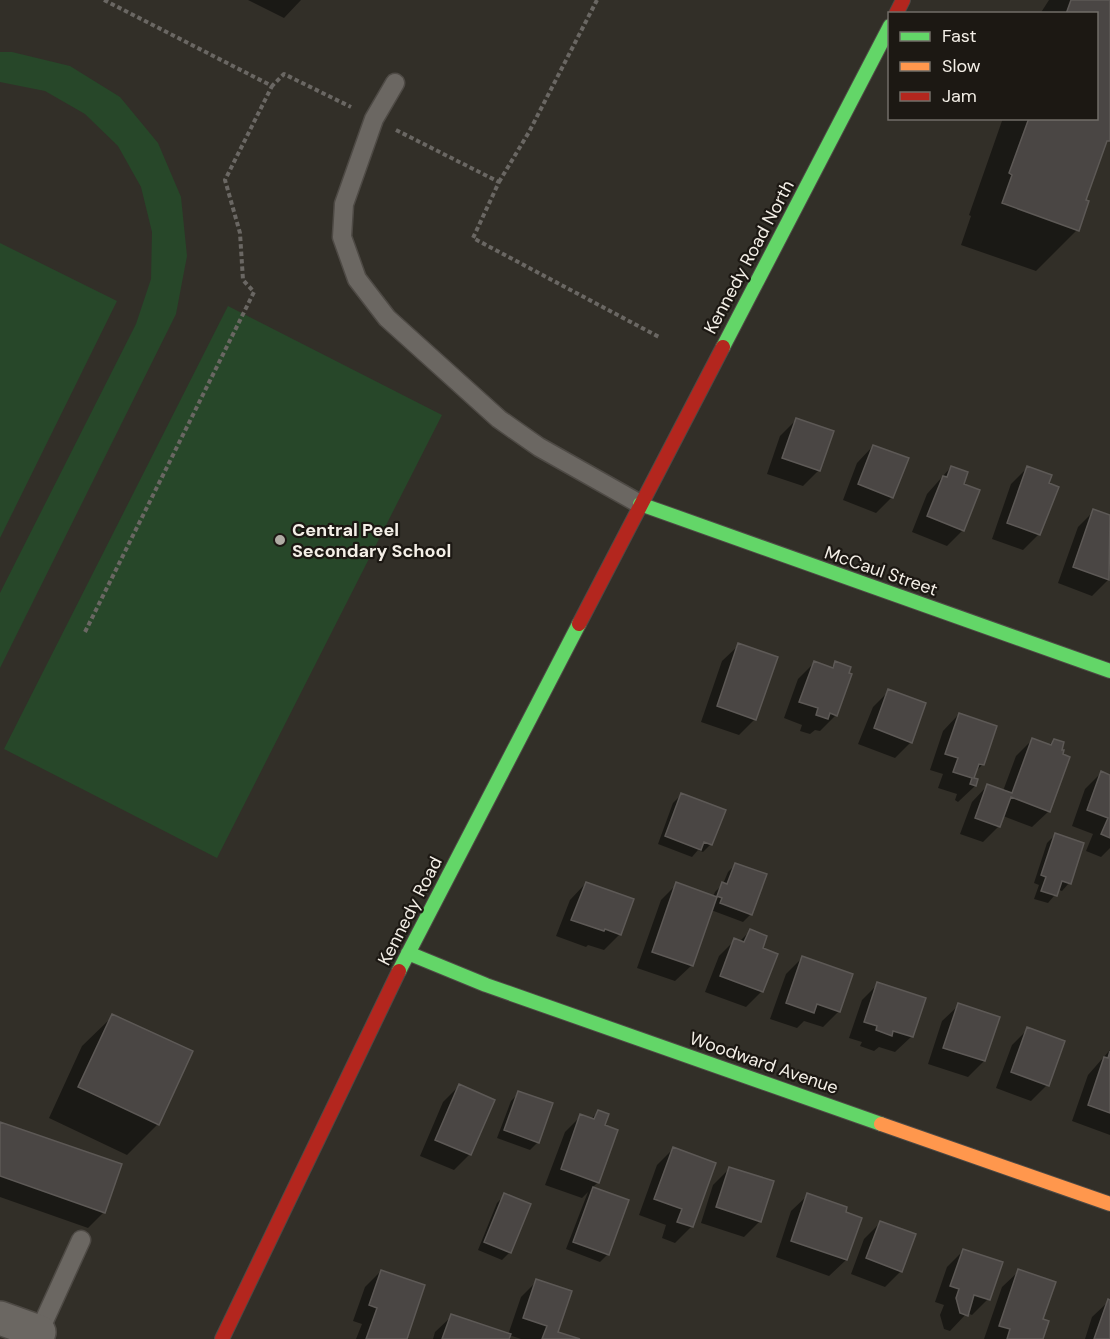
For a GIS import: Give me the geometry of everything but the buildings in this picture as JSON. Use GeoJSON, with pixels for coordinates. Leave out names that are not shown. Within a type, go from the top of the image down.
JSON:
{"type":"FeatureCollection","features":[{"type":"Feature","properties":{"kind":"main road","name":"Kennedy Road North"},"geometry":{"type":"LineString","coordinates":[[640,504],[888,30]]}},
{"type":"Feature","properties":{"kind":"main road","name":"McCaul Street"},"geometry":{"type":"LineString","coordinates":[[640,504],[1110,672]]}},
{"type":"Feature","properties":{"kind":"main road","name":"Kennedy Road"},"geometry":{"type":"LineString","coordinates":[[222,1339],[408,953],[640,504]]}},
{"type":"Feature","properties":{"kind":"main road","name":"Woodward Avenue"},"geometry":{"type":"LineString","coordinates":[[408,953],[486,985],[1110,1204]]}},
{"type":"Feature","properties":{"kind":"street"},"geometry":{"type":"LineString","coordinates":[[0,1318],[38,1335]]}},
{"type":"Feature","properties":{"kind":"lane"},"geometry":{"type":"LineString","coordinates":[[395,83],[374,119],[344,204],[342,237],[357,279],[387,318],[499,419],[539,447],[640,504]]}},
{"type":"Feature","properties":{"kind":"lane"},"geometry":{"type":"LineString","coordinates":[[38,1335],[81,1240]]}},
{"type":"Feature","properties":{"kind":"path"},"geometry":{"type":"LineString","coordinates":[[104,0],[272,86]]}},
{"type":"Feature","properties":{"kind":"path"},"geometry":{"type":"LineString","coordinates":[[597,0],[529,132],[499,182],[473,238],[659,337]]}},
{"type":"Feature","properties":{"kind":"path"},"geometry":{"type":"LineString","coordinates":[[85,632],[254,292],[243,280],[240,233],[225,180],[272,86],[284,74],[499,182]]}},
{"type":"Feature","properties":{"kind":"green space"},"geometry":{"type":"Polygon","coordinates":[[[0,52],[12,52],[70,66],[120,97],[158,143],[181,197],[187,256],[176,314],[0,668],[0,593],[136,324],[151,279],[152,232],[141,187],[118,146],[85,114],[45,91],[0,82],[0,52]]]}},
{"type":"Feature","properties":{"kind":"green space"},"geometry":{"type":"Polygon","coordinates":[[[0,243],[117,301],[0,538],[0,243]]]}},
{"type":"Feature","properties":{"kind":"green space"},"geometry":{"type":"Polygon","coordinates":[[[228,306],[442,415],[217,858],[4,749],[228,306]]]}},
{"type":"Feature","properties":{"kind":"traffic: fast"},"geometry":{"type":"LineString","coordinates":[[723,347],[888,30]]}},
{"type":"Feature","properties":{"kind":"traffic: fast"},"geometry":{"type":"LineString","coordinates":[[640,504],[1110,671]]}},
{"type":"Feature","properties":{"kind":"traffic: fast"},"geometry":{"type":"LineString","coordinates":[[399,971],[579,624]]}},
{"type":"Feature","properties":{"kind":"traffic: fast"},"geometry":{"type":"LineString","coordinates":[[408,953],[486,985],[881,1124]]}},
{"type":"Feature","properties":{"kind":"traffic: slow"},"geometry":{"type":"LineString","coordinates":[[881,1124],[1110,1204]]}},
{"type":"Feature","properties":{"kind":"traffic: jam"},"geometry":{"type":"LineString","coordinates":[[897,12],[903,0]]}},
{"type":"Feature","properties":{"kind":"traffic: jam"},"geometry":{"type":"LineString","coordinates":[[579,624],[723,347]]}},
{"type":"Feature","properties":{"kind":"traffic: jam"},"geometry":{"type":"LineString","coordinates":[[222,1339],[399,971]]}},
{"type":"Feature","properties":{"kind":"place","name":"Central Peel Secondary School"},"geometry":{"type":"Point","coordinates":[280,540]}}]}
